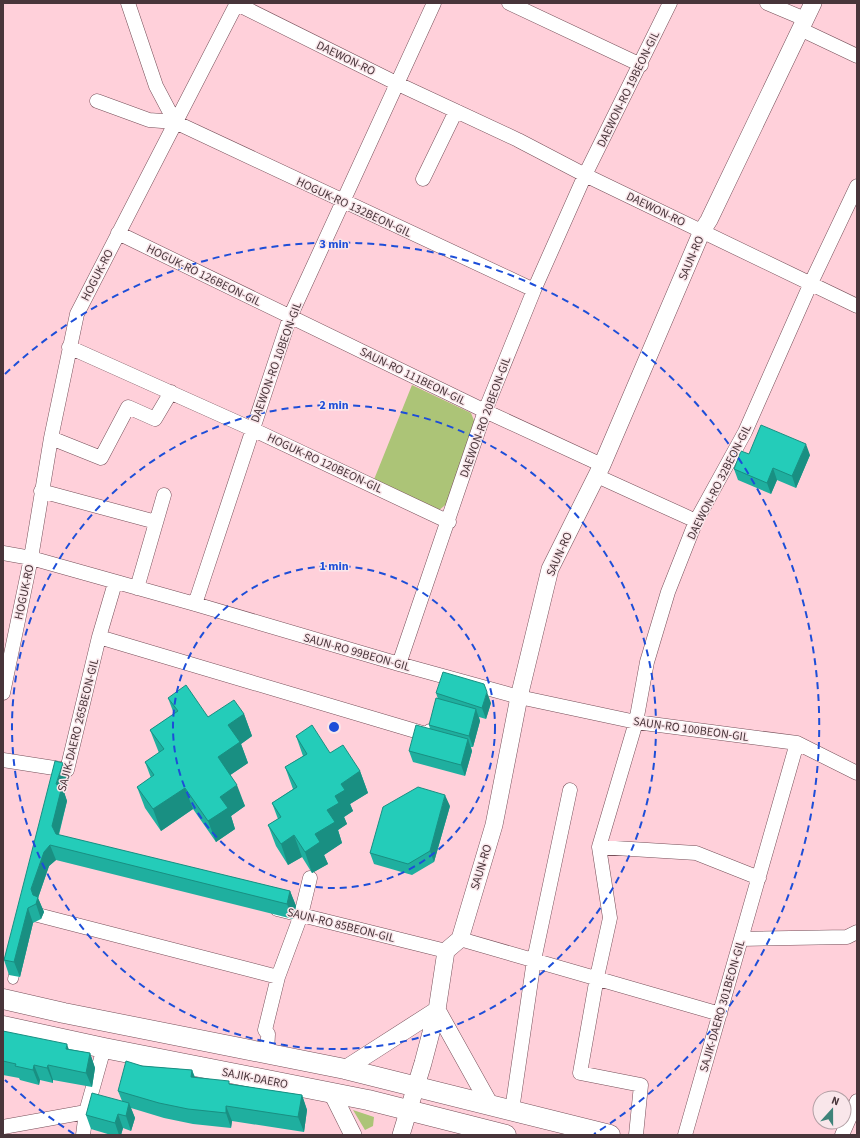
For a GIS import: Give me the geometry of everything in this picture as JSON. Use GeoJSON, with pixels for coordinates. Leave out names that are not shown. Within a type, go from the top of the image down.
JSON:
{"type":"FeatureCollection","features":[{"type":"Feature","properties":{"kind":"main road"},"geometry":{"type":"LineString","coordinates":[[3,999],[64,1013],[345,1069],[610,1135]]}},
{"type":"Feature","properties":{"kind":"main road","name":"SAJIK-DAERO"},"geometry":{"type":"LineString","coordinates":[[3,1026],[104,1048],[332,1093],[408,1111],[481,1132],[506,1135]]}},
{"type":"Feature","properties":{"kind":"street"},"geometry":{"type":"LineString","coordinates":[[128,3],[156,86],[175,122]]}},
{"type":"Feature","properties":{"kind":"street","name":"HOGUK-RO"},"geometry":{"type":"LineString","coordinates":[[3,693],[31,558],[41,491],[69,347],[78,314],[237,3]]}},
{"type":"Feature","properties":{"kind":"street","name":"DAEWON-RO"},"geometry":{"type":"LineString","coordinates":[[237,3],[398,84],[518,140],[585,175],[857,306]]}},
{"type":"Feature","properties":{"kind":"street","name":"DAEWON-RO 10BEON-GIL"},"geometry":{"type":"LineString","coordinates":[[195,604],[290,317],[434,3]]}},
{"type":"Feature","properties":{"kind":"street"},"geometry":{"type":"LineString","coordinates":[[509,3],[527,7],[641,65]]}},
{"type":"Feature","properties":{"kind":"street","name":"DAEWON-RO 19BEON-GIL"},"geometry":{"type":"LineString","coordinates":[[585,175],[641,65],[670,3]]}},
{"type":"Feature","properties":{"kind":"street"},"geometry":{"type":"LineString","coordinates":[[768,3],[857,56]]}},
{"type":"Feature","properties":{"kind":"street","name":"SAUN-RO"},"geometry":{"type":"LineString","coordinates":[[460,939],[494,825],[520,697],[550,569],[599,470],[702,231],[709,220],[813,3]]}},
{"type":"Feature","properties":{"kind":"street"},"geometry":{"type":"LineString","coordinates":[[97,102],[149,120],[175,122]]}},
{"type":"Feature","properties":{"kind":"street"},"geometry":{"type":"LineString","coordinates":[[423,179],[456,111]]}},
{"type":"Feature","properties":{"kind":"street","name":"HOGUK-RO 132BEON-GIL"},"geometry":{"type":"LineString","coordinates":[[175,122],[343,202],[534,290]]}},
{"type":"Feature","properties":{"kind":"street","name":"DAEWON-RO 20BEON-GIL"},"geometry":{"type":"LineString","coordinates":[[400,664],[449,522],[485,411],[534,290],[585,175]]}},
{"type":"Feature","properties":{"kind":"street","name":"DAEWON-RO 32BEON-GIL"},"geometry":{"type":"LineString","coordinates":[[636,1135],[641,1084],[580,1073],[597,978],[610,918],[599,847],[636,722],[647,662],[668,592],[696,521],[745,432],[810,284],[857,186]]}},
{"type":"Feature","properties":{"kind":"street","name":"HOGUK-RO 126BEON-GIL"},"geometry":{"type":"LineString","coordinates":[[118,234],[290,317]]}},
{"type":"Feature","properties":{"kind":"street","name":"SAUN-RO 111BEON-GIL"},"geometry":{"type":"LineString","coordinates":[[290,317],[485,411],[696,521]]}},
{"type":"Feature","properties":{"kind":"street","name":"HOGUK-RO 120BEON-GIL"},"geometry":{"type":"LineString","coordinates":[[69,347],[252,429],[449,522]]}},
{"type":"Feature","properties":{"kind":"street"},"geometry":{"type":"LineString","coordinates":[[51,438],[101,458],[128,407],[155,419],[171,392]]}},
{"type":"Feature","properties":{"kind":"street"},"geometry":{"type":"LineString","coordinates":[[41,491],[156,522]]}},
{"type":"Feature","properties":{"kind":"street"},"geometry":{"type":"LineString","coordinates":[[137,588],[164,495]]}},
{"type":"Feature","properties":{"kind":"street","name":"SAUN-RO 99BEON-GIL"},"geometry":{"type":"LineString","coordinates":[[3,553],[31,558],[520,697]]}},
{"type":"Feature","properties":{"kind":"street","name":"SAJIK-DAERO 265BEON-GIL"},"geometry":{"type":"LineString","coordinates":[[3,760],[66,774],[99,637],[115,583]]}},
{"type":"Feature","properties":{"kind":"street"},"geometry":{"type":"LineString","coordinates":[[99,637],[429,735],[433,720]]}},
{"type":"Feature","properties":{"kind":"street"},"geometry":{"type":"LineString","coordinates":[[442,692],[446,677]]}},
{"type":"Feature","properties":{"kind":"street","name":"SAUN-RO 100BEON-GIL"},"geometry":{"type":"LineString","coordinates":[[520,697],[636,722],[797,743],[857,773]]}},
{"type":"Feature","properties":{"kind":"street","name":"SAJIK-DAERO 301BEON-GIL"},"geometry":{"type":"LineString","coordinates":[[685,1135],[797,743]]}},
{"type":"Feature","properties":{"kind":"street"},"geometry":{"type":"LineString","coordinates":[[512,1110],[534,960],[570,790]]}},
{"type":"Feature","properties":{"kind":"street"},"geometry":{"type":"LineString","coordinates":[[599,847],[696,853],[759,878]]}},
{"type":"Feature","properties":{"kind":"street"},"geometry":{"type":"LineString","coordinates":[[267,1053],[268,1034],[265,1030],[278,978],[301,915],[310,878]]}},
{"type":"Feature","properties":{"kind":"street","name":"SAUN-RO 85BEON-GIL"},"geometry":{"type":"LineString","coordinates":[[263,905],[446,951]]}},
{"type":"Feature","properties":{"kind":"street"},"geometry":{"type":"LineString","coordinates":[[30,914],[278,978]]}},
{"type":"Feature","properties":{"kind":"street"},"geometry":{"type":"LineString","coordinates":[[741,939],[847,937],[857,932]]}},
{"type":"Feature","properties":{"kind":"street"},"geometry":{"type":"LineString","coordinates":[[401,1135],[437,1010],[446,951],[460,939],[720,1014]]}},
{"type":"Feature","properties":{"kind":"street"},"geometry":{"type":"LineString","coordinates":[[13,979],[20,951]]}},
{"type":"Feature","properties":{"kind":"street"},"geometry":{"type":"LineString","coordinates":[[345,1069],[437,1010]]}},
{"type":"Feature","properties":{"kind":"street"},"geometry":{"type":"LineString","coordinates":[[437,1010],[490,1105]]}},
{"type":"Feature","properties":{"kind":"street"},"geometry":{"type":"LineString","coordinates":[[83,1135],[86,1112],[104,1048]]}},
{"type":"Feature","properties":{"kind":"street"},"geometry":{"type":"LineString","coordinates":[[332,1093],[353,1135]]}},
{"type":"Feature","properties":{"kind":"street"},"geometry":{"type":"LineString","coordinates":[[842,1135],[857,1101]]}},
{"type":"Feature","properties":{"kind":"street"},"geometry":{"type":"LineString","coordinates":[[7,1129],[86,1112]]}},
{"type":"Feature","properties":{"kind":"green space"},"geometry":{"type":"Polygon","coordinates":[[[412,385],[471,413],[475,423],[449,502],[438,511],[373,482],[412,385]]]}},
{"type":"Feature","properties":{"kind":"green space"},"geometry":{"type":"Polygon","coordinates":[[[353,1110],[374,1117],[373,1126],[365,1130],[353,1110]]]}},
{"type":"Feature","properties":{"kind":"building"},"geometry":{"type":"Polygon","coordinates":[[[761,425],[806,444],[792,476],[773,468],[767,483],[734,469],[741,451],[749,454],[761,425]]]}},
{"type":"Feature","properties":{"kind":"building"},"geometry":{"type":"Polygon","coordinates":[[[443,672],[484,684],[487,692],[482,708],[436,693],[443,672]]]}},
{"type":"Feature","properties":{"kind":"building"},"geometry":{"type":"Polygon","coordinates":[[[186,685],[208,717],[234,700],[244,714],[228,725],[240,742],[218,757],[237,785],[220,797],[228,808],[208,821],[185,788],[153,809],[137,787],[154,775],[145,762],[164,749],[150,730],[178,711],[168,698],[186,685]]]}},
{"type":"Feature","properties":{"kind":"building"},"geometry":{"type":"Polygon","coordinates":[[[436,698],[476,709],[469,736],[429,725],[436,698]]]}},
{"type":"Feature","properties":{"kind":"building"},"geometry":{"type":"Polygon","coordinates":[[[312,725],[330,753],[343,745],[360,771],[341,784],[345,790],[335,796],[339,803],[327,810],[335,822],[315,834],[320,842],[305,852],[294,835],[281,844],[268,825],[281,817],[272,803],[297,787],[285,767],[307,754],[296,736],[312,725]]]}},
{"type":"Feature","properties":{"kind":"building"},"geometry":{"type":"Polygon","coordinates":[[[416,725],[468,739],[461,765],[409,751],[416,725]]]}},
{"type":"Feature","properties":{"kind":"building"},"geometry":{"type":"Polygon","coordinates":[[[55,761],[63,763],[56,784],[62,786],[52,826],[56,834],[290,891],[287,904],[50,845],[44,852],[31,889],[33,895],[38,897],[36,904],[28,908],[14,962],[4,960],[55,761]]]}},
{"type":"Feature","properties":{"kind":"building"},"geometry":{"type":"Polygon","coordinates":[[[418,787],[445,795],[430,851],[408,864],[370,853],[383,807],[418,787]]]}},
{"type":"Feature","properties":{"kind":"building"},"geometry":{"type":"Polygon","coordinates":[[[3,1031],[67,1044],[66,1049],[90,1053],[86,1073],[48,1065],[47,1068],[34,1065],[33,1070],[15,1066],[16,1064],[3,1061],[3,1031]]]}},
{"type":"Feature","properties":{"kind":"building"},"geometry":{"type":"Polygon","coordinates":[[[126,1061],[142,1066],[192,1070],[191,1077],[229,1081],[229,1084],[302,1095],[298,1117],[226,1106],[226,1113],[188,1109],[159,1103],[118,1091],[126,1061]]]}},
{"type":"Feature","properties":{"kind":"building"},"geometry":{"type":"Polygon","coordinates":[[[92,1093],[129,1103],[126,1116],[118,1114],[115,1123],[86,1115],[92,1093]]]}}]}
